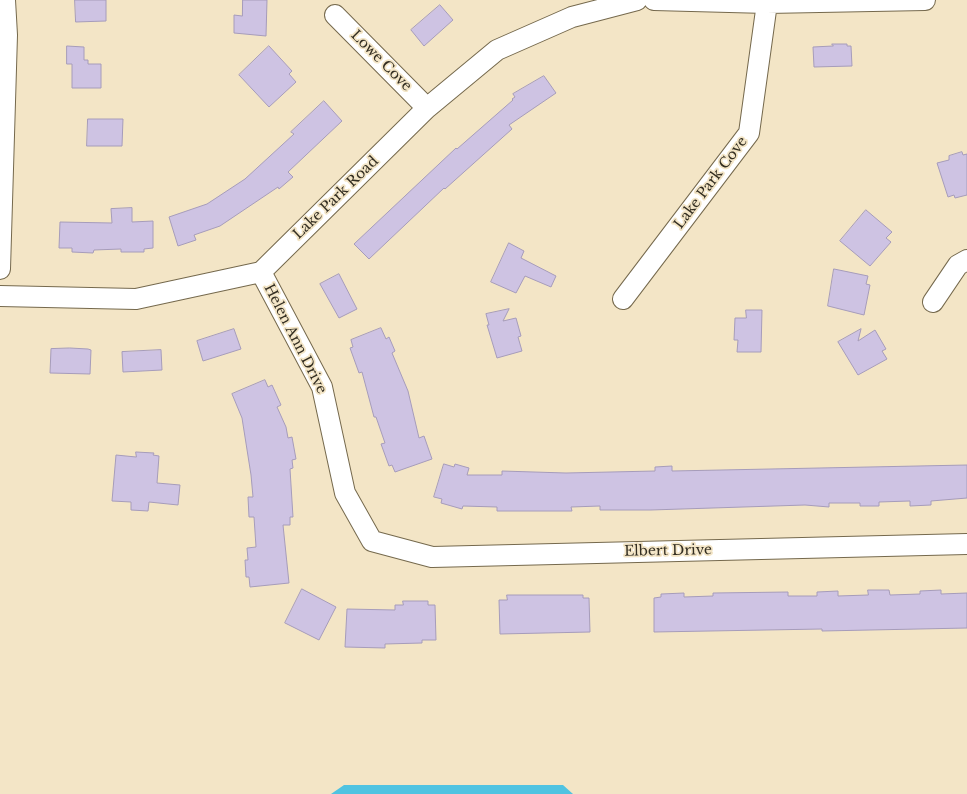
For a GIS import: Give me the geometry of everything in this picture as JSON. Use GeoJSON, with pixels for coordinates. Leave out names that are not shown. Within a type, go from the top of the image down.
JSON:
{"type":"FeatureCollection","features":[{"type":"Feature","properties":{"kind":"street"},"geometry":{"type":"LineString","coordinates":[[0,269],[3,35],[5,0]]}},
{"type":"Feature","properties":{"kind":"street","name":"Lake Park Road"},"geometry":{"type":"LineString","coordinates":[[261,272],[427,108],[497,50],[572,17],[637,0]]}},
{"type":"Feature","properties":{"kind":"street"},"geometry":{"type":"LineString","coordinates":[[654,0],[767,3],[925,0]]}},
{"type":"Feature","properties":{"kind":"street","name":"Lake Park Cove"},"geometry":{"type":"LineString","coordinates":[[623,299],[749,133],[767,3]]}},
{"type":"Feature","properties":{"kind":"street","name":"Lowe Cove"},"geometry":{"type":"LineString","coordinates":[[335,15],[427,108]]}},
{"type":"Feature","properties":{"kind":"street"},"geometry":{"type":"LineString","coordinates":[[933,302],[958,265],[967,260]]}},
{"type":"Feature","properties":{"kind":"street"},"geometry":{"type":"LineString","coordinates":[[0,296],[136,299],[261,272]]}},
{"type":"Feature","properties":{"kind":"street","name":"Helen Ann Drive"},"geometry":{"type":"LineString","coordinates":[[261,272],[322,387],[345,493],[372,541]]}},
{"type":"Feature","properties":{"kind":"street","name":"Elbert Drive"},"geometry":{"type":"LineString","coordinates":[[372,541],[432,557],[967,544]]}},
{"type":"Feature","properties":{"kind":"water"},"geometry":{"type":"Polygon","coordinates":[[[344,785],[563,785],[573,794],[331,794],[344,785]]]}},
{"type":"Feature","properties":{"kind":"building"},"geometry":{"type":"Polygon","coordinates":[[[75,0],[106,0],[106,21],[76,22],[75,0]]]}},
{"type":"Feature","properties":{"kind":"building"},"geometry":{"type":"Polygon","coordinates":[[[243,0],[267,0],[266,36],[234,33],[234,15],[242,16],[243,0]]]}},
{"type":"Feature","properties":{"kind":"building"},"geometry":{"type":"Polygon","coordinates":[[[440,5],[453,20],[424,46],[411,30],[440,5]]]}},
{"type":"Feature","properties":{"kind":"building"},"geometry":{"type":"Polygon","coordinates":[[[832,44],[847,44],[847,46],[851,46],[852,66],[814,67],[813,47],[833,46],[832,44]]]}},
{"type":"Feature","properties":{"kind":"building"},"geometry":{"type":"Polygon","coordinates":[[[67,46],[84,47],[84,60],[88,60],[88,64],[101,64],[101,88],[72,88],[72,64],[67,64],[67,46]]]}},
{"type":"Feature","properties":{"kind":"building"},"geometry":{"type":"Polygon","coordinates":[[[269,46],[292,71],[289,74],[296,82],[269,107],[239,75],[269,46]]]}},
{"type":"Feature","properties":{"kind":"building"},"geometry":{"type":"Polygon","coordinates":[[[544,76],[556,93],[509,125],[512,129],[445,189],[444,188],[369,259],[354,244],[456,148],[457,149],[513,100],[512,99],[515,97],[513,94],[544,76]]]}},
{"type":"Feature","properties":{"kind":"building"},"geometry":{"type":"Polygon","coordinates":[[[324,101],[342,121],[288,172],[293,177],[279,189],[278,187],[220,226],[194,235],[196,240],[178,246],[169,217],[207,204],[245,179],[294,134],[291,132],[324,101]]]}},
{"type":"Feature","properties":{"kind":"building"},"geometry":{"type":"Polygon","coordinates":[[[88,119],[123,119],[122,146],[87,146],[88,119]]]}},
{"type":"Feature","properties":{"kind":"building"},"geometry":{"type":"Polygon","coordinates":[[[962,152],[963,155],[967,154],[967,195],[955,198],[954,195],[948,197],[937,163],[949,160],[949,156],[962,152]]]}},
{"type":"Feature","properties":{"kind":"building"},"geometry":{"type":"Polygon","coordinates":[[[132,208],[132,222],[153,221],[153,248],[144,249],[144,252],[121,252],[121,249],[94,250],[93,253],[72,252],[72,248],[59,248],[60,222],[112,223],[111,209],[132,208]]]}},
{"type":"Feature","properties":{"kind":"building"},"geometry":{"type":"Polygon","coordinates":[[[866,210],[892,232],[886,238],[891,242],[870,266],[840,241],[866,210]]]}},
{"type":"Feature","properties":{"kind":"building"},"geometry":{"type":"Polygon","coordinates":[[[509,243],[524,251],[521,258],[556,276],[551,287],[525,276],[516,293],[491,282],[509,243]]]}},
{"type":"Feature","properties":{"kind":"building"},"geometry":{"type":"Polygon","coordinates":[[[834,269],[868,276],[866,284],[870,285],[864,315],[828,306],[834,269]]]}},
{"type":"Feature","properties":{"kind":"building"},"geometry":{"type":"Polygon","coordinates":[[[339,274],[357,309],[339,318],[320,284],[339,274]]]}},
{"type":"Feature","properties":{"kind":"building"},"geometry":{"type":"Polygon","coordinates":[[[509,309],[503,321],[516,318],[521,336],[518,337],[522,351],[497,358],[487,325],[489,325],[486,314],[509,309]]]}},
{"type":"Feature","properties":{"kind":"building"},"geometry":{"type":"Polygon","coordinates":[[[746,310],[762,310],[761,352],[737,352],[738,340],[734,340],[735,318],[746,318],[746,310]]]}},
{"type":"Feature","properties":{"kind":"building"},"geometry":{"type":"Polygon","coordinates":[[[381,328],[386,339],[389,337],[395,351],[392,353],[408,391],[419,438],[424,436],[432,459],[395,472],[392,465],[389,466],[381,444],[385,443],[376,417],[374,417],[362,372],[359,373],[350,348],[353,347],[351,340],[381,328]]]}},
{"type":"Feature","properties":{"kind":"building"},"geometry":{"type":"Polygon","coordinates":[[[234,329],[241,349],[203,361],[197,341],[234,329]]]}},
{"type":"Feature","properties":{"kind":"building"},"geometry":{"type":"Polygon","coordinates":[[[861,329],[858,341],[875,330],[886,349],[882,351],[887,359],[858,375],[838,342],[861,329]]]}},
{"type":"Feature","properties":{"kind":"building"},"geometry":{"type":"Polygon","coordinates":[[[70,348],[91,350],[90,374],[50,373],[51,349],[70,348]]]}},
{"type":"Feature","properties":{"kind":"building"},"geometry":{"type":"Polygon","coordinates":[[[161,350],[162,370],[123,372],[122,352],[161,350]]]}},
{"type":"Feature","properties":{"kind":"building"},"geometry":{"type":"Polygon","coordinates":[[[265,380],[268,387],[272,385],[281,405],[277,407],[286,427],[288,438],[292,437],[296,459],[292,460],[293,468],[290,469],[293,517],[290,517],[290,525],[283,525],[289,583],[250,587],[249,577],[246,577],[245,560],[248,560],[247,548],[256,547],[254,517],[249,517],[248,497],[253,497],[251,475],[242,418],[232,394],[265,380]]]}},
{"type":"Feature","properties":{"kind":"building"},"geometry":{"type":"Polygon","coordinates":[[[136,452],[154,453],[153,455],[159,456],[157,483],[180,485],[178,505],[149,502],[148,511],[131,510],[131,502],[112,501],[116,455],[136,457],[136,452]]]}},
{"type":"Feature","properties":{"kind":"building"},"geometry":{"type":"Polygon","coordinates":[[[444,464],[454,467],[455,464],[469,468],[467,475],[502,475],[502,471],[566,473],[655,471],[655,467],[672,466],[672,471],[967,465],[967,498],[931,501],[931,505],[910,506],[910,501],[879,502],[879,506],[860,506],[860,503],[829,503],[829,507],[805,505],[651,510],[600,510],[600,506],[571,507],[572,511],[497,511],[497,507],[463,506],[462,509],[441,503],[442,499],[434,497],[444,464]]]}},
{"type":"Feature","properties":{"kind":"building"},"geometry":{"type":"Polygon","coordinates":[[[302,589],[336,607],[319,640],[285,623],[302,589]]]}},
{"type":"Feature","properties":{"kind":"building"},"geometry":{"type":"Polygon","coordinates":[[[868,590],[889,590],[890,595],[920,594],[920,591],[941,590],[941,594],[967,593],[967,628],[654,632],[654,598],[661,597],[661,594],[684,593],[684,597],[713,596],[713,593],[788,592],[788,596],[817,596],[817,592],[838,591],[838,596],[868,595],[868,590]]]}},
{"type":"Feature","properties":{"kind":"building"},"geometry":{"type":"Polygon","coordinates":[[[507,595],[583,595],[583,598],[589,598],[590,632],[500,634],[499,600],[507,600],[507,595]]]}},
{"type":"Feature","properties":{"kind":"building"},"geometry":{"type":"Polygon","coordinates":[[[403,601],[428,601],[428,605],[435,605],[436,640],[422,640],[422,643],[385,644],[385,648],[345,647],[347,609],[395,610],[395,605],[403,605],[403,601]]]}}]}
